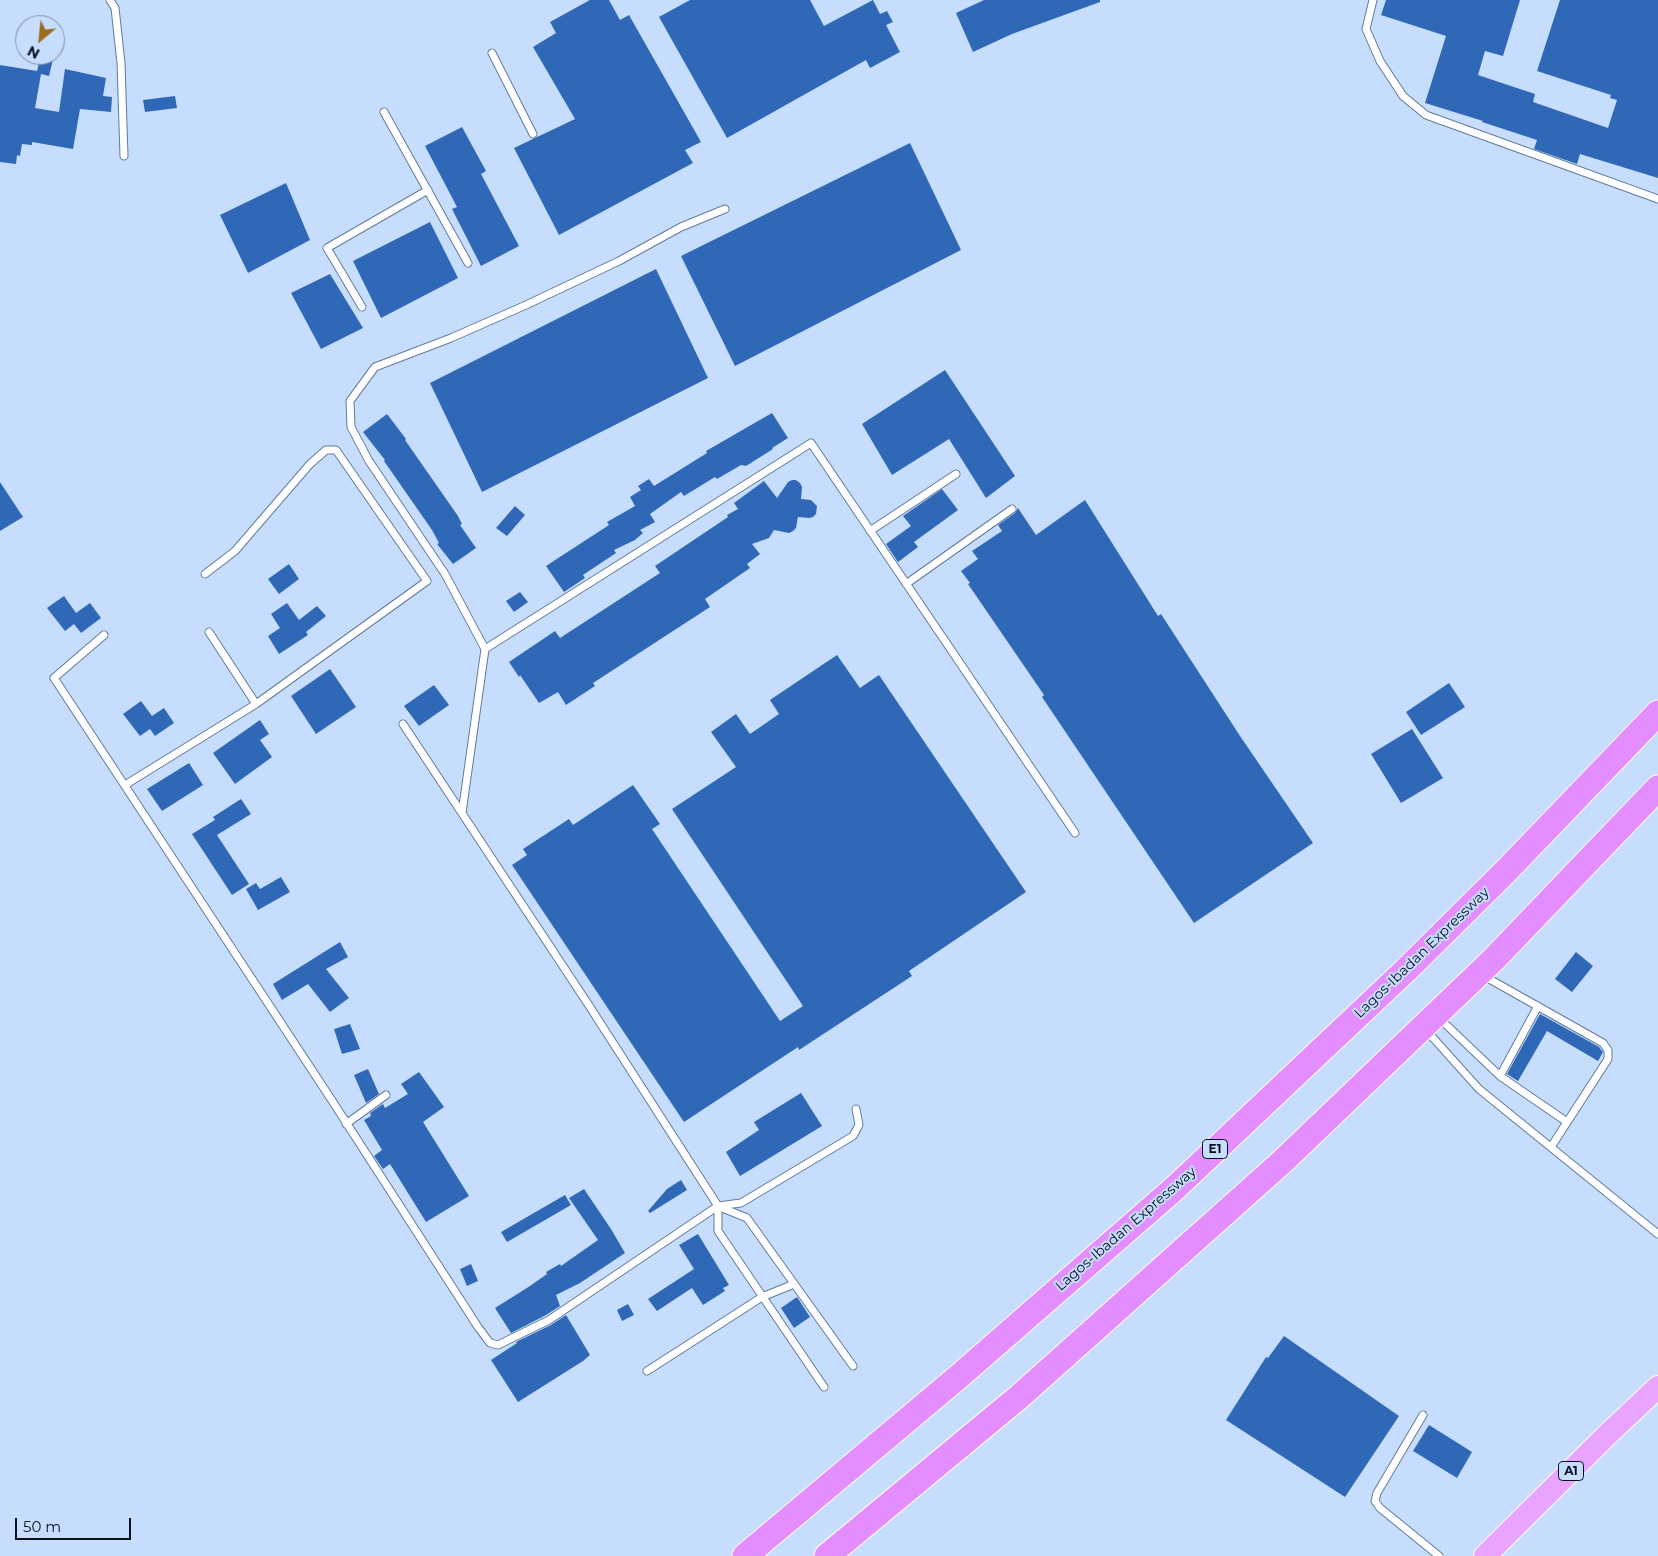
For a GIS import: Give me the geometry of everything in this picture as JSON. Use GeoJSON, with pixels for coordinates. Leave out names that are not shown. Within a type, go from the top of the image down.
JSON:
{"type":"FeatureCollection","features":[{"type":"Feature","properties":{"kind":"highway","name":"Lagos-Ibadan Expressway"},"geometry":{"type":"LineString","coordinates":[[745,1556],[958,1378],[1175,1188],[1413,963],[1512,865],[1658,712]]}},
{"type":"Feature","properties":{"kind":"highway"},"geometry":{"type":"LineString","coordinates":[[827,1556],[1028,1389],[1283,1162],[1479,973],[1658,788]]}},
{"type":"Feature","properties":{"kind":"highway","name":"A1"},"geometry":{"type":"LineString","coordinates":[[1485,1556],[1658,1387]]}},
{"type":"Feature","properties":{"kind":"lane"},"geometry":{"type":"LineString","coordinates":[[110,0],[115,8],[121,63],[124,156]]}},
{"type":"Feature","properties":{"kind":"lane"},"geometry":{"type":"LineString","coordinates":[[1373,0],[1366,29],[1380,61],[1403,96],[1426,115],[1658,199]]}},
{"type":"Feature","properties":{"kind":"lane"},"geometry":{"type":"LineString","coordinates":[[492,53],[533,134]]}},
{"type":"Feature","properties":{"kind":"lane"},"geometry":{"type":"LineString","coordinates":[[384,112],[468,263]]}},
{"type":"Feature","properties":{"kind":"lane"},"geometry":{"type":"LineString","coordinates":[[362,307],[327,248],[428,190]]}},
{"type":"Feature","properties":{"kind":"lane"},"geometry":{"type":"LineString","coordinates":[[462,813],[485,650],[445,574],[369,461],[351,427],[350,401],[375,366],[450,338],[526,305],[619,261],[681,227],[725,209]]}},
{"type":"Feature","properties":{"kind":"lane"},"geometry":{"type":"LineString","coordinates":[[485,650],[811,443],[1075,833]]}},
{"type":"Feature","properties":{"kind":"lane"},"geometry":{"type":"LineString","coordinates":[[124,785],[256,704],[427,581],[336,450],[326,450],[310,464],[236,551],[205,574]]}},
{"type":"Feature","properties":{"kind":"lane"},"geometry":{"type":"LineString","coordinates":[[870,531],[956,474]]}},
{"type":"Feature","properties":{"kind":"lane"},"geometry":{"type":"LineString","coordinates":[[906,584],[1012,510]]}},
{"type":"Feature","properties":{"kind":"lane"},"geometry":{"type":"LineString","coordinates":[[209,632],[256,704]]}},
{"type":"Feature","properties":{"kind":"lane"},"geometry":{"type":"LineString","coordinates":[[104,635],[54,678],[490,1343],[498,1345],[549,1320],[718,1206],[741,1203],[853,1136],[859,1125],[856,1109]]}},
{"type":"Feature","properties":{"kind":"lane"},"geometry":{"type":"LineString","coordinates":[[403,724],[718,1206],[718,1231],[824,1388]]}},
{"type":"Feature","properties":{"kind":"lane"},"geometry":{"type":"LineString","coordinates":[[1479,973],[1602,1043],[1608,1050],[1608,1059],[1551,1148]]}},
{"type":"Feature","properties":{"kind":"lane"},"geometry":{"type":"LineString","coordinates":[[1500,1076],[1538,1006]]}},
{"type":"Feature","properties":{"kind":"lane"},"geometry":{"type":"LineString","coordinates":[[1429,1022],[1500,1076],[1567,1122]]}},
{"type":"Feature","properties":{"kind":"lane"},"geometry":{"type":"LineString","coordinates":[[1429,1022],[1479,1090],[1658,1234]]}},
{"type":"Feature","properties":{"kind":"lane"},"geometry":{"type":"LineString","coordinates":[[346,1124],[386,1095]]}},
{"type":"Feature","properties":{"kind":"lane"},"geometry":{"type":"LineString","coordinates":[[718,1206],[747,1218],[853,1366]]}},
{"type":"Feature","properties":{"kind":"lane"},"geometry":{"type":"LineString","coordinates":[[647,1371],[762,1297],[794,1284]]}},
{"type":"Feature","properties":{"kind":"lane"},"geometry":{"type":"LineString","coordinates":[[1423,1415],[1377,1493],[1375,1501],[1380,1508],[1439,1556]]}},
{"type":"Feature","properties":{"kind":"building"},"geometry":{"type":"Polygon","coordinates":[[[590,0],[609,0],[620,20],[629,15],[701,142],[685,150],[693,163],[559,235],[514,148],[575,119],[533,47],[556,33],[550,22],[590,0]]]}},
{"type":"Feature","properties":{"kind":"building"},"geometry":{"type":"Polygon","coordinates":[[[690,0],[810,0],[824,26],[873,0],[880,14],[887,11],[893,22],[886,25],[900,52],[870,68],[866,60],[727,138],[659,17],[690,0]]]}},
{"type":"Feature","properties":{"kind":"building"},"geometry":{"type":"Polygon","coordinates":[[[984,0],[1100,0],[1100,2],[1012,34],[973,52],[956,13],[984,0]]]}},
{"type":"Feature","properties":{"kind":"building"},"geometry":{"type":"Polygon","coordinates":[[[1386,0],[1520,0],[1503,56],[1485,51],[1478,75],[1535,94],[1533,102],[1608,128],[1617,100],[1610,98],[1611,95],[1537,71],[1560,0],[1658,0],[1658,178],[1580,154],[1577,164],[1534,149],[1537,140],[1425,103],[1446,36],[1381,15],[1386,0]]]}},
{"type":"Feature","properties":{"kind":"building"},"geometry":{"type":"Polygon","coordinates":[[[0,65],[37,71],[38,65],[52,65],[49,76],[41,74],[35,108],[59,112],[65,69],[106,78],[103,96],[112,97],[111,112],[80,109],[73,149],[32,142],[32,145],[22,144],[20,156],[17,155],[16,164],[0,162],[0,65]]]}},
{"type":"Feature","properties":{"kind":"building"},"geometry":{"type":"Polygon","coordinates":[[[175,96],[177,108],[145,112],[143,100],[175,96]]]}},
{"type":"Feature","properties":{"kind":"building"},"geometry":{"type":"Polygon","coordinates":[[[462,127],[486,171],[481,174],[519,246],[481,266],[452,209],[457,207],[425,146],[462,127]]]}},
{"type":"Feature","properties":{"kind":"building"},"geometry":{"type":"Polygon","coordinates":[[[910,143],[961,250],[735,366],[681,256],[910,143]]]}},
{"type":"Feature","properties":{"kind":"building"},"geometry":{"type":"Polygon","coordinates":[[[286,183],[310,240],[248,273],[220,215],[286,183]]]}},
{"type":"Feature","properties":{"kind":"building"},"geometry":{"type":"Polygon","coordinates":[[[430,222],[458,278],[381,318],[353,261],[430,222]]]}},
{"type":"Feature","properties":{"kind":"building"},"geometry":{"type":"Polygon","coordinates":[[[656,269],[708,378],[482,492],[430,383],[656,269]]]}},
{"type":"Feature","properties":{"kind":"building"},"geometry":{"type":"Polygon","coordinates":[[[330,274],[363,328],[321,349],[291,293],[330,274]]]}},
{"type":"Feature","properties":{"kind":"building"},"geometry":{"type":"Polygon","coordinates":[[[945,370],[1015,476],[986,498],[949,439],[892,475],[862,424],[945,370]]]}},
{"type":"Feature","properties":{"kind":"building"},"geometry":{"type":"Polygon","coordinates":[[[772,413],[788,438],[746,466],[741,465],[717,479],[715,477],[684,496],[681,492],[650,514],[655,522],[640,530],[643,533],[635,540],[614,550],[616,553],[583,575],[585,578],[564,592],[546,566],[609,525],[607,522],[635,506],[630,497],[641,490],[638,486],[649,479],[654,486],[707,453],[706,451],[772,413]]]}},
{"type":"Feature","properties":{"kind":"building"},"geometry":{"type":"Polygon","coordinates":[[[387,414],[458,516],[462,524],[460,525],[476,548],[453,564],[437,544],[439,543],[432,530],[385,460],[363,432],[387,414]]]}},
{"type":"Feature","properties":{"kind":"building"},"geometry":{"type":"Polygon","coordinates":[[[796,480],[802,487],[801,499],[811,500],[817,506],[816,514],[813,517],[798,517],[796,528],[793,531],[789,533],[774,530],[769,538],[752,544],[760,554],[747,564],[750,568],[705,599],[710,607],[593,683],[595,686],[566,705],[558,692],[539,703],[509,662],[555,631],[560,638],[660,573],[655,566],[728,517],[727,515],[738,509],[734,503],[764,481],[777,498],[788,482],[796,480]]]}},
{"type":"Feature","properties":{"kind":"building"},"geometry":{"type":"Polygon","coordinates":[[[0,482],[23,517],[0,531],[0,482]]]}},
{"type":"Feature","properties":{"kind":"building"},"geometry":{"type":"Polygon","coordinates":[[[942,489],[958,510],[914,542],[918,547],[898,562],[886,544],[911,526],[903,516],[942,489]]]}},
{"type":"Feature","properties":{"kind":"building"},"geometry":{"type":"Polygon","coordinates":[[[1085,500],[1158,616],[1161,614],[1240,736],[1313,843],[1194,923],[1042,697],[1044,695],[961,571],[978,559],[972,551],[1002,531],[998,525],[1015,513],[1018,508],[1036,535],[1085,500]]]}},
{"type":"Feature","properties":{"kind":"building"},"geometry":{"type":"Polygon","coordinates":[[[515,506],[525,515],[507,536],[496,528],[515,506]]]}},
{"type":"Feature","properties":{"kind":"building"},"geometry":{"type":"Polygon","coordinates":[[[289,564],[299,579],[279,594],[268,579],[289,564]]]}},
{"type":"Feature","properties":{"kind":"building"},"geometry":{"type":"Polygon","coordinates":[[[520,592],[528,602],[514,612],[506,601],[520,592]]]}},
{"type":"Feature","properties":{"kind":"building"},"geometry":{"type":"Polygon","coordinates":[[[64,596],[76,613],[90,603],[101,618],[81,633],[74,624],[65,631],[47,608],[64,596]]]}},
{"type":"Feature","properties":{"kind":"building"},"geometry":{"type":"Polygon","coordinates":[[[287,603],[299,620],[317,606],[326,616],[306,632],[308,635],[279,654],[268,636],[280,628],[271,614],[287,603]]]}},
{"type":"Feature","properties":{"kind":"building"},"geometry":{"type":"Polygon","coordinates":[[[837,655],[860,688],[879,675],[1026,892],[909,971],[912,976],[799,1050],[798,1047],[684,1122],[512,865],[527,855],[523,849],[569,819],[573,825],[633,785],[660,824],[652,829],[780,1021],[803,1006],[672,809],[736,767],[711,732],[736,714],[750,734],[779,714],[770,700],[837,655]]]}},
{"type":"Feature","properties":{"kind":"building"},"geometry":{"type":"Polygon","coordinates":[[[330,669],[356,707],[316,734],[291,696],[330,669]]]}},
{"type":"Feature","properties":{"kind":"building"},"geometry":{"type":"Polygon","coordinates":[[[1449,683],[1465,707],[1421,735],[1406,712],[1449,683]]]}},
{"type":"Feature","properties":{"kind":"building"},"geometry":{"type":"Polygon","coordinates":[[[434,685],[449,705],[419,726],[404,706],[434,685]]]}},
{"type":"Feature","properties":{"kind":"building"},"geometry":{"type":"Polygon","coordinates":[[[141,701],[152,716],[164,708],[174,723],[155,736],[150,729],[140,736],[123,714],[141,701]]]}},
{"type":"Feature","properties":{"kind":"building"},"geometry":{"type":"Polygon","coordinates":[[[260,720],[269,734],[260,740],[272,757],[235,784],[213,753],[260,720]]]}},
{"type":"Feature","properties":{"kind":"building"},"geometry":{"type":"Polygon","coordinates":[[[1412,729],[1443,778],[1401,803],[1371,754],[1412,729]]]}},
{"type":"Feature","properties":{"kind":"building"},"geometry":{"type":"Polygon","coordinates":[[[189,763],[203,785],[162,811],[147,789],[189,763]]]}},
{"type":"Feature","properties":{"kind":"building"},"geometry":{"type":"Polygon","coordinates":[[[241,799],[251,814],[217,835],[249,884],[232,895],[192,834],[215,820],[213,817],[241,799]]]}},
{"type":"Feature","properties":{"kind":"building"},"geometry":{"type":"Polygon","coordinates":[[[281,877],[290,892],[258,910],[246,889],[256,883],[260,889],[281,877]]]}},
{"type":"Feature","properties":{"kind":"building"},"geometry":{"type":"Polygon","coordinates":[[[340,942],[348,957],[326,969],[349,998],[330,1012],[308,984],[282,1000],[273,984],[340,942]]]}},
{"type":"Feature","properties":{"kind":"building"},"geometry":{"type":"Polygon","coordinates":[[[1576,952],[1593,966],[1572,992],[1555,979],[1576,952]]]}},
{"type":"Feature","properties":{"kind":"building"},"geometry":{"type":"Polygon","coordinates":[[[1540,1014],[1599,1047],[1603,1052],[1598,1061],[1547,1031],[1518,1081],[1507,1074],[1540,1014]]]}},
{"type":"Feature","properties":{"kind":"building"},"geometry":{"type":"Polygon","coordinates":[[[350,1024],[360,1049],[342,1054],[334,1029],[350,1024]]]}},
{"type":"Feature","properties":{"kind":"building"},"geometry":{"type":"Polygon","coordinates":[[[368,1069],[379,1094],[366,1103],[354,1075],[368,1069]]]}},
{"type":"Feature","properties":{"kind":"building"},"geometry":{"type":"Polygon","coordinates":[[[419,1072],[444,1107],[423,1122],[469,1196],[426,1222],[390,1164],[383,1169],[374,1156],[382,1150],[364,1120],[383,1104],[385,1108],[408,1094],[401,1084],[419,1072]]]}},
{"type":"Feature","properties":{"kind":"building"},"geometry":{"type":"Polygon","coordinates":[[[801,1093],[822,1126],[740,1176],[726,1152],[759,1130],[754,1122],[801,1093]]]}},
{"type":"Feature","properties":{"kind":"building"},"geometry":{"type":"Polygon","coordinates":[[[681,1180],[687,1190],[650,1213],[648,1211],[667,1189],[681,1180]]]}},
{"type":"Feature","properties":{"kind":"building"},"geometry":{"type":"Polygon","coordinates":[[[584,1189],[625,1253],[580,1283],[556,1295],[560,1306],[511,1333],[495,1308],[547,1274],[546,1272],[560,1264],[561,1266],[598,1240],[569,1198],[584,1189]]]}},
{"type":"Feature","properties":{"kind":"building"},"geometry":{"type":"Polygon","coordinates":[[[565,1195],[571,1205],[507,1242],[501,1232],[565,1195]]]}},
{"type":"Feature","properties":{"kind":"building"},"geometry":{"type":"Polygon","coordinates":[[[698,1234],[729,1285],[723,1288],[725,1291],[703,1305],[692,1288],[657,1311],[648,1299],[694,1269],[679,1245],[698,1234]]]}},
{"type":"Feature","properties":{"kind":"building"},"geometry":{"type":"Polygon","coordinates":[[[471,1264],[478,1281],[467,1286],[460,1269],[471,1264]]]}},
{"type":"Feature","properties":{"kind":"building"},"geometry":{"type":"Polygon","coordinates":[[[797,1297],[810,1317],[794,1328],[781,1308],[797,1297]]]}},
{"type":"Feature","properties":{"kind":"building"},"geometry":{"type":"Polygon","coordinates":[[[628,1304],[634,1315],[622,1321],[617,1310],[628,1304]]]}},
{"type":"Feature","properties":{"kind":"building"},"geometry":{"type":"Polygon","coordinates":[[[566,1315],[590,1355],[518,1402],[491,1360],[516,1342],[551,1325],[566,1315]]]}},
{"type":"Feature","properties":{"kind":"building"},"geometry":{"type":"Polygon","coordinates":[[[1284,1336],[1399,1416],[1345,1497],[1226,1420],[1266,1357],[1268,1358],[1284,1336]]]}},
{"type":"Feature","properties":{"kind":"building"},"geometry":{"type":"Polygon","coordinates":[[[1429,1425],[1472,1452],[1457,1478],[1413,1451],[1429,1425]]]}}]}
